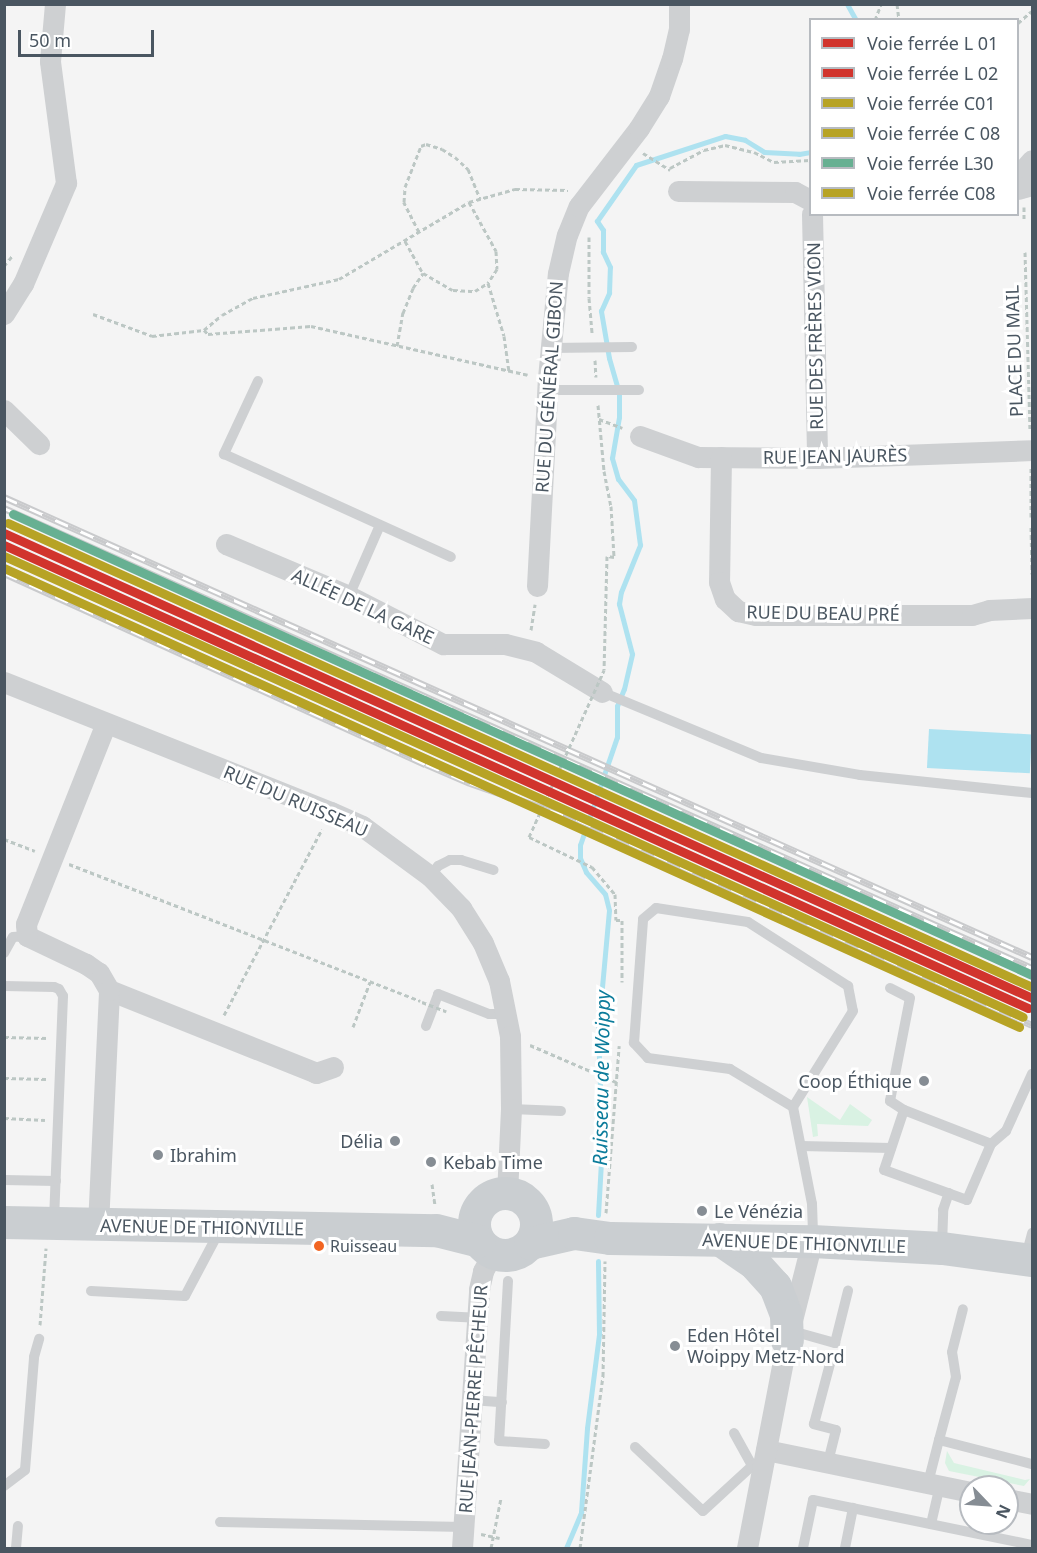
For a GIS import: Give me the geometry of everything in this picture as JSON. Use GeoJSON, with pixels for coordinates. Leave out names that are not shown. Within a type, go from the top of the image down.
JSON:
{"type":"FeatureCollection","features":[{"type":"Feature","properties":{"kind":"main road"},"geometry":{"type":"LineString","coordinates":[[507,1193],[526,1201],[532,1228],[521,1252],[512,1255],[483,1236],[487,1199],[507,1193]]}},
{"type":"Feature","properties":{"kind":"main road","name":"AVENUE DE THIONVILLE"},"geometry":{"type":"LineString","coordinates":[[4,1222],[436,1230],[483,1236]]}},
{"type":"Feature","properties":{"kind":"main road","name":"AVENUE DE THIONVILLE"},"geometry":{"type":"LineString","coordinates":[[532,1228],[610,1238],[813,1241],[1030,1250]]}},
{"type":"Feature","properties":{"kind":"main road"},"geometry":{"type":"LineString","coordinates":[[719,1239],[754,1263],[775,1286],[786,1315],[788,1335]]}},
{"type":"Feature","properties":{"kind":"street"},"geometry":{"type":"LineString","coordinates":[[4,314],[23,284],[66,183],[50,61],[55,4]]}},
{"type":"Feature","properties":{"kind":"street","name":"RUE DU GÉNÉRAL GIBON"},"geometry":{"type":"LineString","coordinates":[[537,586],[550,348],[558,273],[567,235],[579,206],[639,128],[659,96],[672,59],[679,29],[680,4]]}},
{"type":"Feature","properties":{"kind":"street"},"geometry":{"type":"LineString","coordinates":[[678,191],[795,192],[809,199]]}},
{"type":"Feature","properties":{"kind":"street","name":"RUE DES FRÈRES VION"},"geometry":{"type":"LineString","coordinates":[[812,216],[817,458]]}},
{"type":"Feature","properties":{"kind":"street"},"geometry":{"type":"LineString","coordinates":[[4,410],[39,444]]}},
{"type":"Feature","properties":{"kind":"street","name":"RUE JEAN JAURÈS"},"geometry":{"type":"LineString","coordinates":[[635,434],[698,457],[817,458],[1032,450]]}},
{"type":"Feature","properties":{"kind":"street","name":"RUE DU BEAU PRÉ"},"geometry":{"type":"LineString","coordinates":[[721,457],[719,582],[725,599],[738,611],[756,615],[972,615],[989,610],[1032,608]]}},
{"type":"Feature","properties":{"kind":"street","name":"ALLÉE DE LA GARE"},"geometry":{"type":"LineString","coordinates":[[226,544],[349,596],[443,644],[506,644],[536,652],[613,697]]}},
{"type":"Feature","properties":{"kind":"street","name":"RUE DU RUISSEAU"},"geometry":{"type":"LineString","coordinates":[[4,682],[362,826],[430,876],[461,908],[483,943],[499,981],[510,1036],[511,1109],[507,1193]]}},
{"type":"Feature","properties":{"kind":"street"},"geometry":{"type":"LineString","coordinates":[[98,1225],[109,990],[99,974],[86,964],[27,936],[26,924],[106,723]]}},
{"type":"Feature","properties":{"kind":"street"},"geometry":{"type":"LineString","coordinates":[[109,990],[215,1031],[222,1038],[315,1073],[333,1067]]}},
{"type":"Feature","properties":{"kind":"street","name":"RUE JEAN-PIERRE PÊCHEUR"},"geometry":{"type":"LineString","coordinates":[[467,1536],[471,1400],[476,1318],[483,1271],[483,1236]]}},
{"type":"Feature","properties":{"kind":"street"},"geometry":{"type":"LineString","coordinates":[[747,1548],[760,1461],[788,1335],[813,1241]]}},
{"type":"Feature","properties":{"kind":"street"},"geometry":{"type":"LineString","coordinates":[[760,1461],[828,1462],[959,1489]]}},
{"type":"Feature","properties":{"kind":"lane"},"geometry":{"type":"LineString","coordinates":[[550,348],[632,347]]}},
{"type":"Feature","properties":{"kind":"lane"},"geometry":{"type":"LineString","coordinates":[[258,381],[224,454],[451,557]]}},
{"type":"Feature","properties":{"kind":"lane"},"geometry":{"type":"LineString","coordinates":[[547,390],[639,390]]}},
{"type":"Feature","properties":{"kind":"lane"},"geometry":{"type":"LineString","coordinates":[[349,596],[380,525]]}},
{"type":"Feature","properties":{"kind":"lane"},"geometry":{"type":"LineString","coordinates":[[613,697],[761,758],[860,776],[1032,793]]}},
{"type":"Feature","properties":{"kind":"lane"},"geometry":{"type":"LineString","coordinates":[[430,876],[438,866],[450,860],[461,860],[494,870]]}},
{"type":"Feature","properties":{"kind":"lane"},"geometry":{"type":"LineString","coordinates":[[793,1107],[730,1069],[648,1058],[634,1043],[643,919],[656,908],[748,922],[849,986],[853,1011],[793,1107],[812,1204],[813,1241]]}},
{"type":"Feature","properties":{"kind":"lane"},"geometry":{"type":"LineString","coordinates":[[4,953],[13,936],[27,936]]}},
{"type":"Feature","properties":{"kind":"lane"},"geometry":{"type":"LineString","coordinates":[[4,986],[59,989],[63,996],[56,1181],[50,1223]]}},
{"type":"Feature","properties":{"kind":"lane"},"geometry":{"type":"LineString","coordinates":[[890,988],[910,998],[890,1101],[904,1110],[991,1144]]}},
{"type":"Feature","properties":{"kind":"lane"},"geometry":{"type":"LineString","coordinates":[[426,1026],[438,990],[489,1014],[506,1014]]}},
{"type":"Feature","properties":{"kind":"lane"},"geometry":{"type":"LineString","coordinates":[[904,1110],[884,1170],[968,1200],[991,1144],[1006,1131],[1032,1074]]}},
{"type":"Feature","properties":{"kind":"lane"},"geometry":{"type":"LineString","coordinates":[[511,1109],[561,1111]]}},
{"type":"Feature","properties":{"kind":"lane"},"geometry":{"type":"LineString","coordinates":[[801,1146],[891,1148]]}},
{"type":"Feature","properties":{"kind":"lane"},"geometry":{"type":"LineString","coordinates":[[4,1180],[56,1181]]}},
{"type":"Feature","properties":{"kind":"lane"},"geometry":{"type":"LineString","coordinates":[[942,1248],[943,1210],[949,1193]]}},
{"type":"Feature","properties":{"kind":"lane"},"geometry":{"type":"LineString","coordinates":[[91,1291],[185,1296],[221,1227]]}},
{"type":"Feature","properties":{"kind":"lane"},"geometry":{"type":"LineString","coordinates":[[508,1281],[499,1441],[545,1444]]}},
{"type":"Feature","properties":{"kind":"lane"},"geometry":{"type":"LineString","coordinates":[[788,1335],[835,1343],[848,1291]]}},
{"type":"Feature","properties":{"kind":"lane"},"geometry":{"type":"LineString","coordinates":[[932,1524],[939,1440],[956,1377],[952,1352],[963,1309]]}},
{"type":"Feature","properties":{"kind":"lane"},"geometry":{"type":"LineString","coordinates":[[441,1316],[476,1318]]}},
{"type":"Feature","properties":{"kind":"lane"},"geometry":{"type":"LineString","coordinates":[[4,1486],[24,1470],[34,1357],[39,1339]]}},
{"type":"Feature","properties":{"kind":"lane"},"geometry":{"type":"LineString","coordinates":[[828,1462],[836,1430],[814,1424],[830,1364]]}},
{"type":"Feature","properties":{"kind":"lane"},"geometry":{"type":"LineString","coordinates":[[471,1400],[502,1401]]}},
{"type":"Feature","properties":{"kind":"lane"},"geometry":{"type":"LineString","coordinates":[[635,1447],[703,1511],[760,1461],[734,1433]]}},
{"type":"Feature","properties":{"kind":"lane"},"geometry":{"type":"LineString","coordinates":[[939,1440],[1032,1464]]}},
{"type":"Feature","properties":{"kind":"lane"},"geometry":{"type":"LineString","coordinates":[[803,1548],[813,1500],[1032,1545]]}},
{"type":"Feature","properties":{"kind":"lane"},"geometry":{"type":"LineString","coordinates":[[845,1548],[853,1508]]}},
{"type":"Feature","properties":{"kind":"lane"},"geometry":{"type":"LineString","coordinates":[[220,1522],[467,1536]]}},
{"type":"Feature","properties":{"kind":"lane"},"geometry":{"type":"LineString","coordinates":[[16,1548],[18,1526]]}},
{"type":"Feature","properties":{"kind":"path"},"geometry":{"type":"LineString","coordinates":[[1019,21],[1032,11]]}},
{"type":"Feature","properties":{"kind":"path"},"geometry":{"type":"LineString","coordinates":[[419,232],[404,202],[405,187],[421,146],[426,144],[442,149],[455,157],[468,169],[480,199]]}},
{"type":"Feature","properties":{"kind":"path"},"geometry":{"type":"LineString","coordinates":[[643,153],[670,168],[704,150],[725,145],[754,153],[774,162],[809,160]]}},
{"type":"Feature","properties":{"kind":"path"},"geometry":{"type":"LineString","coordinates":[[93,314],[152,336],[204,330],[222,315],[253,298],[339,279],[469,202],[515,189],[593,189]]}},
{"type":"Feature","properties":{"kind":"path"},"geometry":{"type":"LineString","coordinates":[[405,241],[423,273],[453,290],[475,291],[488,283],[497,269],[496,251],[469,202]]}},
{"type":"Feature","properties":{"kind":"path"},"geometry":{"type":"LineString","coordinates":[[4,266],[21,248]]}},
{"type":"Feature","properties":{"kind":"path","name":"PLACE DU MAIL"},"geometry":{"type":"LineString","coordinates":[[1025,252],[1032,450],[1031,517]]}},
{"type":"Feature","properties":{"kind":"path"},"geometry":{"type":"LineString","coordinates":[[397,346],[403,313],[413,288],[423,273]]}},
{"type":"Feature","properties":{"kind":"path"},"geometry":{"type":"LineString","coordinates":[[488,283],[504,336],[508,371]]}},
{"type":"Feature","properties":{"kind":"path"},"geometry":{"type":"LineString","coordinates":[[204,330],[208,334],[311,326],[529,375]]}},
{"type":"Feature","properties":{"kind":"path"},"geometry":{"type":"LineString","coordinates":[[599,419],[635,434]]}},
{"type":"Feature","properties":{"kind":"path"},"geometry":{"type":"LineString","coordinates":[[1031,527],[1032,574]]}},
{"type":"Feature","properties":{"kind":"path"},"geometry":{"type":"LineString","coordinates":[[614,557],[607,556],[604,670],[529,837],[592,867],[615,894],[616,920]]}},
{"type":"Feature","properties":{"kind":"path"},"geometry":{"type":"LineString","coordinates":[[525,649],[534,618],[537,586]]}},
{"type":"Feature","properties":{"kind":"path"},"geometry":{"type":"LineString","coordinates":[[215,1031],[331,812]]}},
{"type":"Feature","properties":{"kind":"path"},"geometry":{"type":"LineString","coordinates":[[114,881],[446,1011]]}},
{"type":"Feature","properties":{"kind":"path"},"geometry":{"type":"LineString","coordinates":[[353,1027],[370,982]]}},
{"type":"Feature","properties":{"kind":"path"},"geometry":{"type":"LineString","coordinates":[[4,1037],[61,1038]]}},
{"type":"Feature","properties":{"kind":"path"},"geometry":{"type":"LineString","coordinates":[[590,1071],[615,1081]]}},
{"type":"Feature","properties":{"kind":"path"},"geometry":{"type":"LineString","coordinates":[[4,1078],[60,1080]]}},
{"type":"Feature","properties":{"kind":"path"},"geometry":{"type":"LineString","coordinates":[[4,1118],[58,1120]]}},
{"type":"Feature","properties":{"kind":"path"},"geometry":{"type":"LineString","coordinates":[[39,1339],[42,1275],[50,1223]]}},
{"type":"Feature","properties":{"kind":"path"},"geometry":{"type":"LineString","coordinates":[[491,1548],[501,1498]]}},
{"type":"Feature","properties":{"kind":"path"},"geometry":{"type":"LineString","coordinates":[[467,1536],[500,1538]]}},
{"type":"Feature","properties":{"kind":"green space"},"geometry":{"type":"Polygon","coordinates":[[[807,1097],[840,1120],[850,1104],[872,1120],[868,1126],[817,1124],[818,1136],[813,1137],[807,1097]]]}},
{"type":"Feature","properties":{"kind":"green space"},"geometry":{"type":"Polygon","coordinates":[[[947,1451],[954,1463],[1004,1475],[969,1475],[949,1471],[945,1463],[947,1451]]]}},
{"type":"Feature","properties":{"kind":"green space"},"geometry":{"type":"Polygon","coordinates":[[[1019,1479],[1030,1479],[1024,1486],[1019,1485],[1019,1479]]]}},
{"type":"Feature","properties":{"kind":"water"},"geometry":{"type":"Polygon","coordinates":[[[929,729],[1032,734],[1030,773],[927,768],[929,729]]]}},
{"type":"Feature","properties":{"kind":"waterway","name":"Ruisseau de Woippy"},"geometry":{"type":"LineString","coordinates":[[847,4],[855,18]]}},
{"type":"Feature","properties":{"kind":"waterway","name":"Ruisseau de Woippy"},"geometry":{"type":"LineString","coordinates":[[598,1215],[602,1144],[598,1031],[609,910],[605,894],[586,872],[580,858],[580,845],[617,737],[617,706],[624,689],[632,654],[619,604],[621,592],[640,545],[634,500],[618,479],[612,458],[619,417],[619,393],[609,358],[601,311],[609,293],[610,267],[603,252],[603,230],[597,221],[636,165],[725,136],[745,140],[764,152],[799,154],[809,152]]}},
{"type":"Feature","properties":{"kind":"waterway","name":"Ruisseau de Woippy"},"geometry":{"type":"LineString","coordinates":[[566,1548],[581,1512],[587,1428],[599,1334],[598,1261]]}},
{"type":"Feature","properties":{"kind":"railway"},"geometry":{"type":"LineString","coordinates":[[4,497],[1032,957]]}},
{"type":"Feature","properties":{"kind":"railway"},"geometry":{"type":"LineString","coordinates":[[4,508],[1032,968]]}},
{"type":"Feature","properties":{"kind":"railway"},"geometry":{"type":"LineString","coordinates":[[4,573],[426,764],[470,783],[578,820],[1032,1025]]}},
{"type":"Feature","properties":{"kind":"transit line"},"geometry":{"type":"LineString","coordinates":[[4,533],[1032,998]]}},
{"type":"Feature","properties":{"kind":"transit line"},"geometry":{"type":"LineString","coordinates":[[4,545],[1028,1008]]}},
{"type":"Feature","properties":{"kind":"transit line"},"geometry":{"type":"LineString","coordinates":[[4,556],[1023,1017]]}},
{"type":"Feature","properties":{"kind":"rail line","name":"L30"},"geometry":{"type":"LineString","coordinates":[[13,514],[1032,975]]}},
{"type":"Feature","properties":{"kind":"rail line","name":"C01"},"geometry":{"type":"LineString","coordinates":[[8,523],[1032,987]]}},
{"type":"Feature","properties":{"kind":"rail line","name":"C08"},"geometry":{"type":"LineString","coordinates":[[4,568],[1019,1027]]}},
{"type":"Feature","properties":{"kind":"place","name":"Coop Éthique"},"geometry":{"type":"Point","coordinates":[924,1081]}},
{"type":"Feature","properties":{"kind":"place","name":"Délia"},"geometry":{"type":"Point","coordinates":[395,1141]}},
{"type":"Feature","properties":{"kind":"place","name":"Ibrahim"},"geometry":{"type":"Point","coordinates":[158,1155]}},
{"type":"Feature","properties":{"kind":"place","name":"Kebab Time"},"geometry":{"type":"Point","coordinates":[431,1162]}},
{"type":"Feature","properties":{"kind":"place","name":"Le Vénézia"},"geometry":{"type":"Point","coordinates":[702,1211]}},
{"type":"Feature","properties":{"kind":"place","name":"Ruisseau"},"geometry":{"type":"Point","coordinates":[319,1246]}},
{"type":"Feature","properties":{"kind":"place","name":"Eden Hôtel Woippy Metz-Nord"},"geometry":{"type":"Point","coordinates":[675,1346]}}]}
